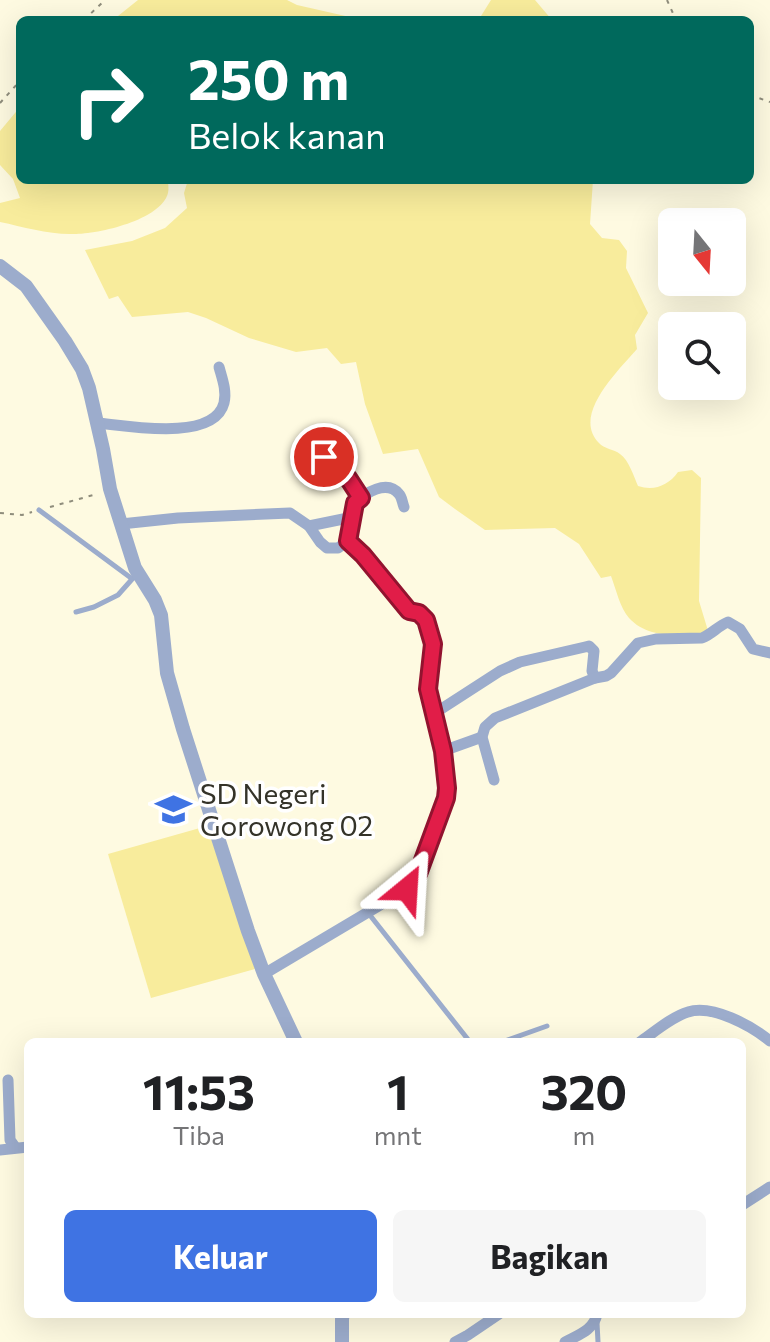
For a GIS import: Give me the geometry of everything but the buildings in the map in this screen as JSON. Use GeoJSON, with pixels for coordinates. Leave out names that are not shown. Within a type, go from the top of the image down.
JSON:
{"type":"FeatureCollection","features":[{"type":"Feature","properties":{"kind":"street"},"geometry":{"type":"LineString","coordinates":[[0,266],[26,286],[82,369],[98,423],[110,489],[135,577],[155,600],[161,615],[167,673],[183,729],[248,931],[294,1038]]}},
{"type":"Feature","properties":{"kind":"street"},"geometry":{"type":"LineString","coordinates":[[98,423],[184,428],[205,424],[220,413],[225,400],[219,367]]}},
{"type":"Feature","properties":{"kind":"street"},"geometry":{"type":"LineString","coordinates":[[315,456],[324,457],[348,478],[361,498]]}},
{"type":"Feature","properties":{"kind":"street"},"geometry":{"type":"LineString","coordinates":[[121,524],[290,513],[309,526],[327,548],[338,548],[348,541],[355,503],[373,490],[391,488],[398,493],[404,507]]}},
{"type":"Feature","properties":{"kind":"street"},"geometry":{"type":"LineString","coordinates":[[309,526],[353,517]]}},
{"type":"Feature","properties":{"kind":"street"},"geometry":{"type":"LineString","coordinates":[[264,974],[407,889],[418,874],[446,798],[443,751],[428,689],[433,644],[426,620],[419,613],[409,611],[348,541]]}},
{"type":"Feature","properties":{"kind":"street"},"geometry":{"type":"LineString","coordinates":[[494,780],[482,737],[485,727],[495,718],[606,676],[638,643],[656,639],[702,638],[728,622],[740,629],[753,649],[770,653]]}},
{"type":"Feature","properties":{"kind":"street"},"geometry":{"type":"LineString","coordinates":[[435,713],[500,671],[520,662],[589,646],[594,651],[592,671],[595,678]]}},
{"type":"Feature","properties":{"kind":"street"},"geometry":{"type":"LineString","coordinates":[[443,751],[482,737]]}},
{"type":"Feature","properties":{"kind":"street"},"geometry":{"type":"LineString","coordinates":[[646,1038],[685,1012],[698,1010],[738,1021],[770,1041]]}},
{"type":"Feature","properties":{"kind":"street"},"geometry":{"type":"LineString","coordinates":[[8,1080],[10,1140],[22,1147]]}},
{"type":"Feature","properties":{"kind":"street"},"geometry":{"type":"LineString","coordinates":[[0,1150],[22,1147]]}},
{"type":"Feature","properties":{"kind":"street"},"geometry":{"type":"LineString","coordinates":[[746,1202],[770,1187]]}},
{"type":"Feature","properties":{"kind":"street"},"geometry":{"type":"LineString","coordinates":[[342,1342],[343,1318]]}},
{"type":"Feature","properties":{"kind":"street"},"geometry":{"type":"LineString","coordinates":[[455,1342],[493,1318]]}},
{"type":"Feature","properties":{"kind":"street"},"geometry":{"type":"LineString","coordinates":[[565,1342],[591,1327],[596,1318]]}},
{"type":"Feature","properties":{"kind":"lane"},"geometry":{"type":"LineString","coordinates":[[39,510],[135,577],[118,595],[76,612]]}},
{"type":"Feature","properties":{"kind":"lane"},"geometry":{"type":"LineString","coordinates":[[369,913],[467,1038]]}},
{"type":"Feature","properties":{"kind":"lane"},"geometry":{"type":"LineString","coordinates":[[513,1038],[547,1026]]}},
{"type":"Feature","properties":{"kind":"lane"},"geometry":{"type":"LineString","coordinates":[[597,1318],[598,1342]]}},
{"type":"Feature","properties":{"kind":"path"},"geometry":{"type":"LineString","coordinates":[[88,16],[105,0]]}},
{"type":"Feature","properties":{"kind":"path"},"geometry":{"type":"LineString","coordinates":[[0,103],[16,85]]}},
{"type":"Feature","properties":{"kind":"path"},"geometry":{"type":"LineString","coordinates":[[0,513],[22,515],[110,489]]}},
{"type":"Feature","properties":{"kind":"shaded area"},"geometry":{"type":"Polygon","coordinates":[[[138,0],[287,0],[345,16],[118,16],[138,0]]]}},
{"type":"Feature","properties":{"kind":"shaded area"},"geometry":{"type":"Polygon","coordinates":[[[491,0],[535,0],[549,16],[481,16],[491,0]]]}},
{"type":"Feature","properties":{"kind":"shaded area"},"geometry":{"type":"Polygon","coordinates":[[[16,112],[16,184],[168,184],[168,193],[163,203],[142,218],[85,233],[56,233],[0,222],[0,203],[20,198],[13,179],[0,165],[0,131],[16,112]]]}},
{"type":"Feature","properties":{"kind":"shaded area"},"geometry":{"type":"Polygon","coordinates":[[[187,184],[593,184],[590,224],[602,238],[619,240],[627,251],[626,268],[648,313],[635,335],[637,349],[594,406],[592,432],[601,445],[623,457],[638,486],[660,486],[678,472],[692,470],[701,478],[699,601],[709,634],[667,635],[646,630],[629,618],[611,576],[601,578],[579,544],[555,528],[485,530],[439,497],[418,449],[383,454],[365,404],[356,362],[341,364],[327,348],[296,352],[249,338],[188,312],[132,317],[118,296],[109,299],[85,250],[132,241],[165,228],[187,208],[184,193],[187,184]]]}},
{"type":"Feature","properties":{"kind":"shaded area"},"geometry":{"type":"Polygon","coordinates":[[[207,826],[255,969],[151,998],[108,854],[207,826]]]}},
{"type":"Feature","properties":{"kind":"place","name":"SD Negeri Gorowong 02"},"geometry":{"type":"Point","coordinates":[174,810]}},
{"type":"Feature","properties":{"kind":"route"},"geometry":{"type":"LineString","coordinates":[[324,457],[348,478],[361,498],[355,503],[348,541],[409,611],[419,613],[426,620],[433,644],[428,689],[443,751],[446,798],[418,874],[407,889]]}}]}
